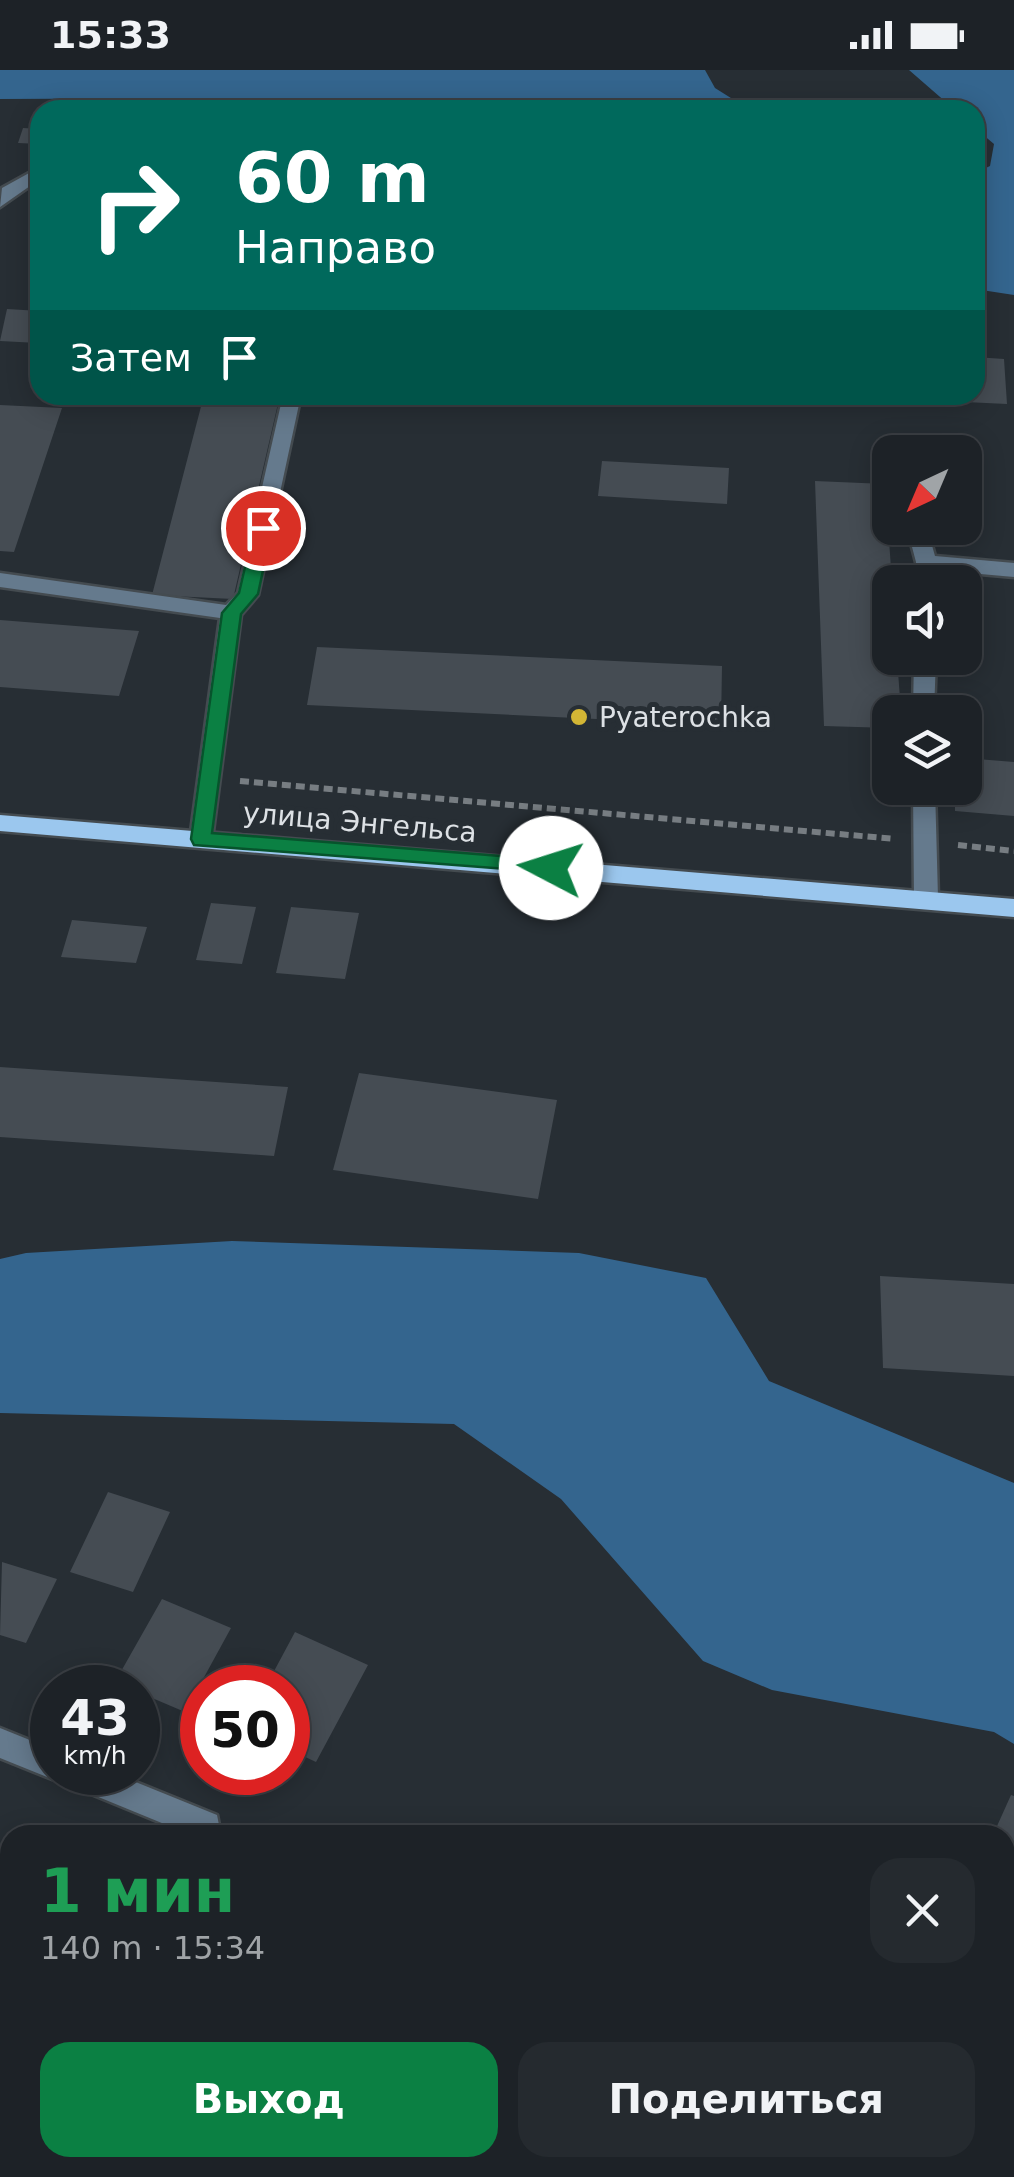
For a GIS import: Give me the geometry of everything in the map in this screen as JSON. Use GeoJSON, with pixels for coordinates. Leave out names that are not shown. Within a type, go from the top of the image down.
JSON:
{"type":"FeatureCollection","features":[{"type":"Feature","properties":{"kind":"main road","name":"улица Энгельса"},"geometry":{"type":"LineString","coordinates":[[0,823],[1014,908]]}},
{"type":"Feature","properties":{"kind":"street"},"geometry":{"type":"LineString","coordinates":[[0,202],[30,178]]}},
{"type":"Feature","properties":{"kind":"street"},"geometry":{"type":"LineString","coordinates":[[201,839],[232,613],[248,594],[290,405]]}},
{"type":"Feature","properties":{"kind":"street"},"geometry":{"type":"LineString","coordinates":[[982,571],[1014,570]]}},
{"type":"Feature","properties":{"kind":"street"},"geometry":{"type":"LineString","coordinates":[[0,580],[232,613]]}},
{"type":"Feature","properties":{"kind":"street"},"geometry":{"type":"LineString","coordinates":[[924,805],[926,898]]}},
{"type":"Feature","properties":{"kind":"street"},"geometry":{"type":"LineString","coordinates":[[0,1743],[30,1755]]}},
{"type":"Feature","properties":{"kind":"street"},"geometry":{"type":"LineString","coordinates":[[130,1795],[204,1825]]}},
{"type":"Feature","properties":{"kind":"path"},"geometry":{"type":"LineString","coordinates":[[209,778],[1014,851]]}},
{"type":"Feature","properties":{"kind":"shaded area"},"geometry":{"type":"Polygon","coordinates":[[[0,70],[705,70],[715,88],[734,100],[223,98],[0,99],[0,70]]]}},
{"type":"Feature","properties":{"kind":"shaded area"},"geometry":{"type":"Polygon","coordinates":[[[909,70],[1014,70],[1014,295],[985,291],[985,168],[990,166],[994,144],[985,136],[985,100],[944,100],[909,70]]]}},
{"type":"Feature","properties":{"kind":"shaded area"},"geometry":{"type":"Polygon","coordinates":[[[232,1241],[579,1253],[706,1278],[769,1381],[1014,1483],[1014,1744],[994,1732],[772,1690],[703,1661],[561,1499],[454,1424],[0,1413],[0,1259],[26,1253],[232,1241]]]}},
{"type":"Feature","properties":{"kind":"building"},"geometry":{"type":"Polygon","coordinates":[[[23,128],[30,128],[30,144],[18,143],[23,128]]]}},
{"type":"Feature","properties":{"kind":"building"},"geometry":{"type":"Polygon","coordinates":[[[7,309],[30,310],[30,343],[0,341],[7,309]]]}},
{"type":"Feature","properties":{"kind":"building"},"geometry":{"type":"Polygon","coordinates":[[[985,358],[1004,359],[1007,404],[985,403],[985,358]]]}},
{"type":"Feature","properties":{"kind":"building"},"geometry":{"type":"Polygon","coordinates":[[[0,405],[62,408],[14,552],[0,551],[0,405]]]}},
{"type":"Feature","properties":{"kind":"building"},"geometry":{"type":"Polygon","coordinates":[[[201,405],[278,405],[233,599],[152,595],[201,405]]]}},
{"type":"Feature","properties":{"kind":"building"},"geometry":{"type":"Polygon","coordinates":[[[602,461],[729,468],[727,504],[598,496],[602,461]]]}},
{"type":"Feature","properties":{"kind":"building"},"geometry":{"type":"Polygon","coordinates":[[[815,481],[872,483],[872,545],[889,545],[891,565],[872,565],[872,675],[898,675],[900,695],[872,695],[872,727],[824,726],[815,481]]]}},
{"type":"Feature","properties":{"kind":"building"},"geometry":{"type":"Polygon","coordinates":[[[0,620],[139,631],[119,696],[0,687],[0,620]]]}},
{"type":"Feature","properties":{"kind":"building"},"geometry":{"type":"Polygon","coordinates":[[[317,647],[722,666],[721,725],[307,705],[317,647]]]}},
{"type":"Feature","properties":{"kind":"building"},"geometry":{"type":"Polygon","coordinates":[[[982,759],[1014,762],[1014,816],[955,811],[955,805],[982,805],[982,759]]]}},
{"type":"Feature","properties":{"kind":"building"},"geometry":{"type":"Polygon","coordinates":[[[211,903],[256,907],[242,964],[196,960],[211,903]]]}},
{"type":"Feature","properties":{"kind":"building"},"geometry":{"type":"Polygon","coordinates":[[[291,907],[359,913],[345,979],[276,973],[291,907]]]}},
{"type":"Feature","properties":{"kind":"building"},"geometry":{"type":"Polygon","coordinates":[[[72,920],[147,927],[136,963],[61,957],[72,920]]]}},
{"type":"Feature","properties":{"kind":"building"},"geometry":{"type":"Polygon","coordinates":[[[0,1067],[288,1087],[274,1156],[0,1137],[0,1067]]]}},
{"type":"Feature","properties":{"kind":"building"},"geometry":{"type":"Polygon","coordinates":[[[359,1073],[557,1100],[538,1199],[333,1170],[359,1073]]]}},
{"type":"Feature","properties":{"kind":"building"},"geometry":{"type":"Polygon","coordinates":[[[880,1276],[1014,1284],[1014,1376],[883,1368],[880,1276]]]}},
{"type":"Feature","properties":{"kind":"building"},"geometry":{"type":"Polygon","coordinates":[[[108,1492],[170,1512],[133,1592],[70,1572],[108,1492]]]}},
{"type":"Feature","properties":{"kind":"building"},"geometry":{"type":"Polygon","coordinates":[[[2,1562],[57,1579],[26,1643],[0,1635],[2,1562]]]}},
{"type":"Feature","properties":{"kind":"building"},"geometry":{"type":"Polygon","coordinates":[[[162,1599],[231,1628],[211,1665],[180,1665],[180,1710],[160,1701],[160,1665],[125,1665],[162,1599]]]}},
{"type":"Feature","properties":{"kind":"building"},"geometry":{"type":"Polygon","coordinates":[[[295,1632],[368,1665],[316,1762],[310,1759],[310,1665],[277,1665],[295,1632]]]}},
{"type":"Feature","properties":{"kind":"building"},"geometry":{"type":"Polygon","coordinates":[[[1011,1795],[1014,1796],[1014,1825],[998,1825],[1011,1795]]]}},
{"type":"Feature","properties":{"kind":"place","name":"Pyaterochka"},"geometry":{"type":"Point","coordinates":[579,717]}},
{"type":"Feature","properties":{"kind":"route"},"geometry":{"type":"LineString","coordinates":[[263,528],[248,594],[232,613],[201,839],[551,868]]}}]}
